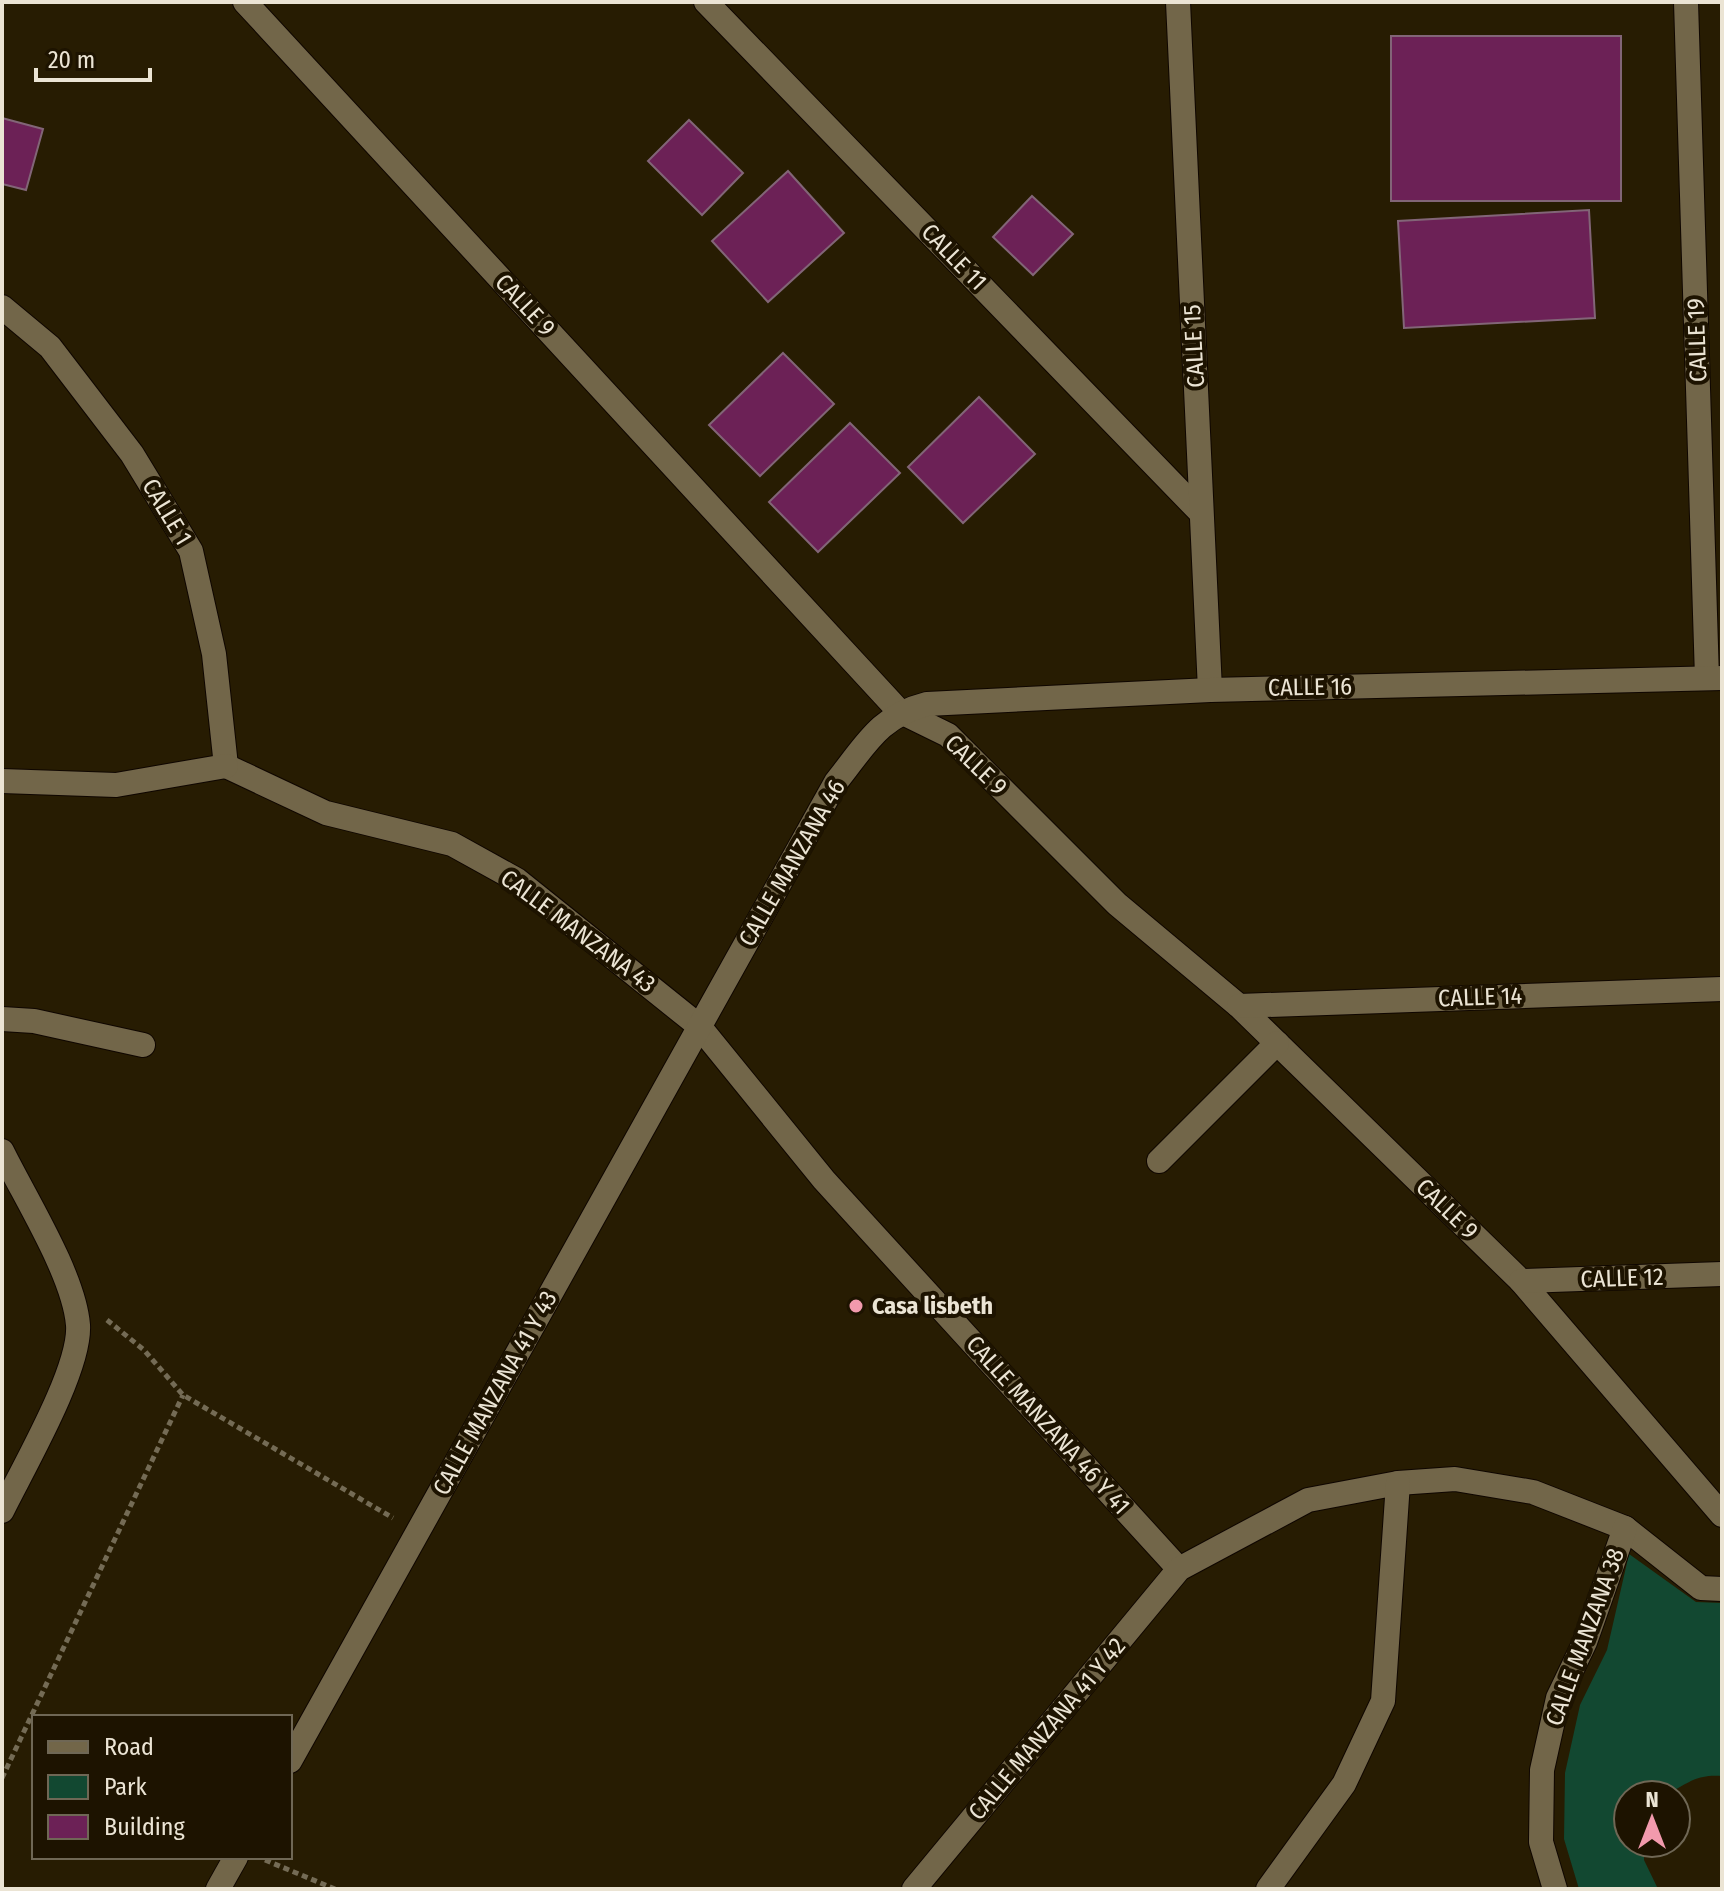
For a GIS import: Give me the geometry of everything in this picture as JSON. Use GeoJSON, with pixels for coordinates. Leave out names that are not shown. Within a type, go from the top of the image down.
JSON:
{"type":"FeatureCollection","features":[{"type":"Feature","properties":{"kind":"street","name":"CALLE 9"},"geometry":{"type":"LineString","coordinates":[[245,2],[899,711],[948,735],[1117,904],[1239,1006],[1521,1281],[1722,1515]]}},
{"type":"Feature","properties":{"kind":"street","name":"CALLE 11"},"geometry":{"type":"LineString","coordinates":[[706,2],[1201,513]]}},
{"type":"Feature","properties":{"kind":"street","name":"CALLE 15"},"geometry":{"type":"LineString","coordinates":[[1178,2],[1210,690]]}},
{"type":"Feature","properties":{"kind":"street","name":"CALLE 19"},"geometry":{"type":"LineString","coordinates":[[1686,2],[1714,678]]}},
{"type":"Feature","properties":{"kind":"street","name":"CALLE 1"},"geometry":{"type":"LineString","coordinates":[[2,307],[59,359],[132,454],[191,551],[214,654],[226,766]]}},
{"type":"Feature","properties":{"kind":"street","name":"CALLE 16"},"geometry":{"type":"LineString","coordinates":[[899,711],[927,704],[1210,690],[1714,678]]}},
{"type":"Feature","properties":{"kind":"street","name":"CALLE MANZANA 46"},"geometry":{"type":"LineString","coordinates":[[699,1026],[836,782],[884,723],[899,711]]}},
{"type":"Feature","properties":{"kind":"street"},"geometry":{"type":"LineString","coordinates":[[2,781],[116,785],[226,766]]}},
{"type":"Feature","properties":{"kind":"street","name":"CALLE MANZANA 43"},"geometry":{"type":"LineString","coordinates":[[226,766],[326,813],[452,844],[517,880],[699,1026]]}},
{"type":"Feature","properties":{"kind":"street","name":"CALLE 14"},"geometry":{"type":"LineString","coordinates":[[1239,1006],[1722,989]]}},
{"type":"Feature","properties":{"kind":"street"},"geometry":{"type":"LineString","coordinates":[[2,1019],[34,1021],[143,1045]]}},
{"type":"Feature","properties":{"kind":"street","name":"CALLE MANZANA 41 Y 43"},"geometry":{"type":"LineString","coordinates":[[292,1757],[699,1026]]}},
{"type":"Feature","properties":{"kind":"street","name":"CALLE MANZANA 46 Y 41"},"geometry":{"type":"LineString","coordinates":[[699,1026],[824,1180],[1179,1569]]}},
{"type":"Feature","properties":{"kind":"street"},"geometry":{"type":"LineString","coordinates":[[1159,1161],[1277,1043]]}},
{"type":"Feature","properties":{"kind":"street"},"geometry":{"type":"LineString","coordinates":[[2,1151],[72,1293],[78,1327],[74,1354],[2,1511]]}},
{"type":"Feature","properties":{"kind":"street","name":"CALLE 12"},"geometry":{"type":"LineString","coordinates":[[1521,1281],[1722,1274]]}},
{"type":"Feature","properties":{"kind":"street"},"geometry":{"type":"LineString","coordinates":[[1179,1569],[1308,1500],[1398,1483],[1455,1479],[1533,1492],[1625,1528],[1701,1588],[1722,1589]]}},
{"type":"Feature","properties":{"kind":"street"},"geometry":{"type":"LineString","coordinates":[[1268,1889],[1344,1784],[1383,1701],[1398,1483]]}},
{"type":"Feature","properties":{"kind":"street","name":"CALLE MANZANA 38"},"geometry":{"type":"LineString","coordinates":[[1555,1889],[1541,1842],[1542,1770],[1558,1698],[1585,1642],[1625,1528]]}},
{"type":"Feature","properties":{"kind":"street","name":"CALLE MANZANA 41 Y 42"},"geometry":{"type":"LineString","coordinates":[[914,1889],[1179,1569]]}},
{"type":"Feature","properties":{"kind":"street"},"geometry":{"type":"LineString","coordinates":[[218,1889],[235,1859]]}},
{"type":"Feature","properties":{"kind":"path"},"geometry":{"type":"LineString","coordinates":[[72,1293],[144,1350],[183,1395],[418,1532]]}},
{"type":"Feature","properties":{"kind":"path"},"geometry":{"type":"LineString","coordinates":[[2,1778],[183,1395]]}},
{"type":"Feature","properties":{"kind":"path"},"geometry":{"type":"LineString","coordinates":[[261,1859],[335,1889]]}},
{"type":"Feature","properties":{"kind":"green space"},"geometry":{"type":"Polygon","coordinates":[[[1629,1554],[1696,1602],[1722,1603],[1722,1776],[1692,1781],[1612,1779],[1612,1859],[1644,1859],[1658,1889],[1579,1889],[1564,1839],[1565,1773],[1580,1705],[1607,1650],[1629,1554]]]}},
{"type":"Feature","properties":{"kind":"building"},"geometry":{"type":"Polygon","coordinates":[[[1391,36],[1621,36],[1621,201],[1391,201],[1391,36]]]}},
{"type":"Feature","properties":{"kind":"building"},"geometry":{"type":"Polygon","coordinates":[[[2,118],[43,129],[26,190],[2,184],[2,118]]]}},
{"type":"Feature","properties":{"kind":"building"},"geometry":{"type":"Polygon","coordinates":[[[689,120],[743,173],[702,215],[648,161],[689,120]]]}},
{"type":"Feature","properties":{"kind":"building"},"geometry":{"type":"Polygon","coordinates":[[[788,171],[844,233],[768,302],[712,241],[788,171]]]}},
{"type":"Feature","properties":{"kind":"building"},"geometry":{"type":"Polygon","coordinates":[[[1032,196],[1073,234],[1033,275],[993,237],[1032,196]]]}},
{"type":"Feature","properties":{"kind":"building"},"geometry":{"type":"Polygon","coordinates":[[[1589,210],[1595,318],[1404,328],[1398,221],[1589,210]]]}},
{"type":"Feature","properties":{"kind":"building"},"geometry":{"type":"Polygon","coordinates":[[[783,353],[834,404],[760,476],[709,425],[783,353]]]}},
{"type":"Feature","properties":{"kind":"building"},"geometry":{"type":"Polygon","coordinates":[[[979,397],[1035,454],[963,523],[908,467],[979,397]]]}},
{"type":"Feature","properties":{"kind":"building"},"geometry":{"type":"Polygon","coordinates":[[[850,423],[900,473],[818,552],[769,502],[850,423]]]}},
{"type":"Feature","properties":{"kind":"place","name":"Casa lisbeth"},"geometry":{"type":"Point","coordinates":[856,1306]}}]}
